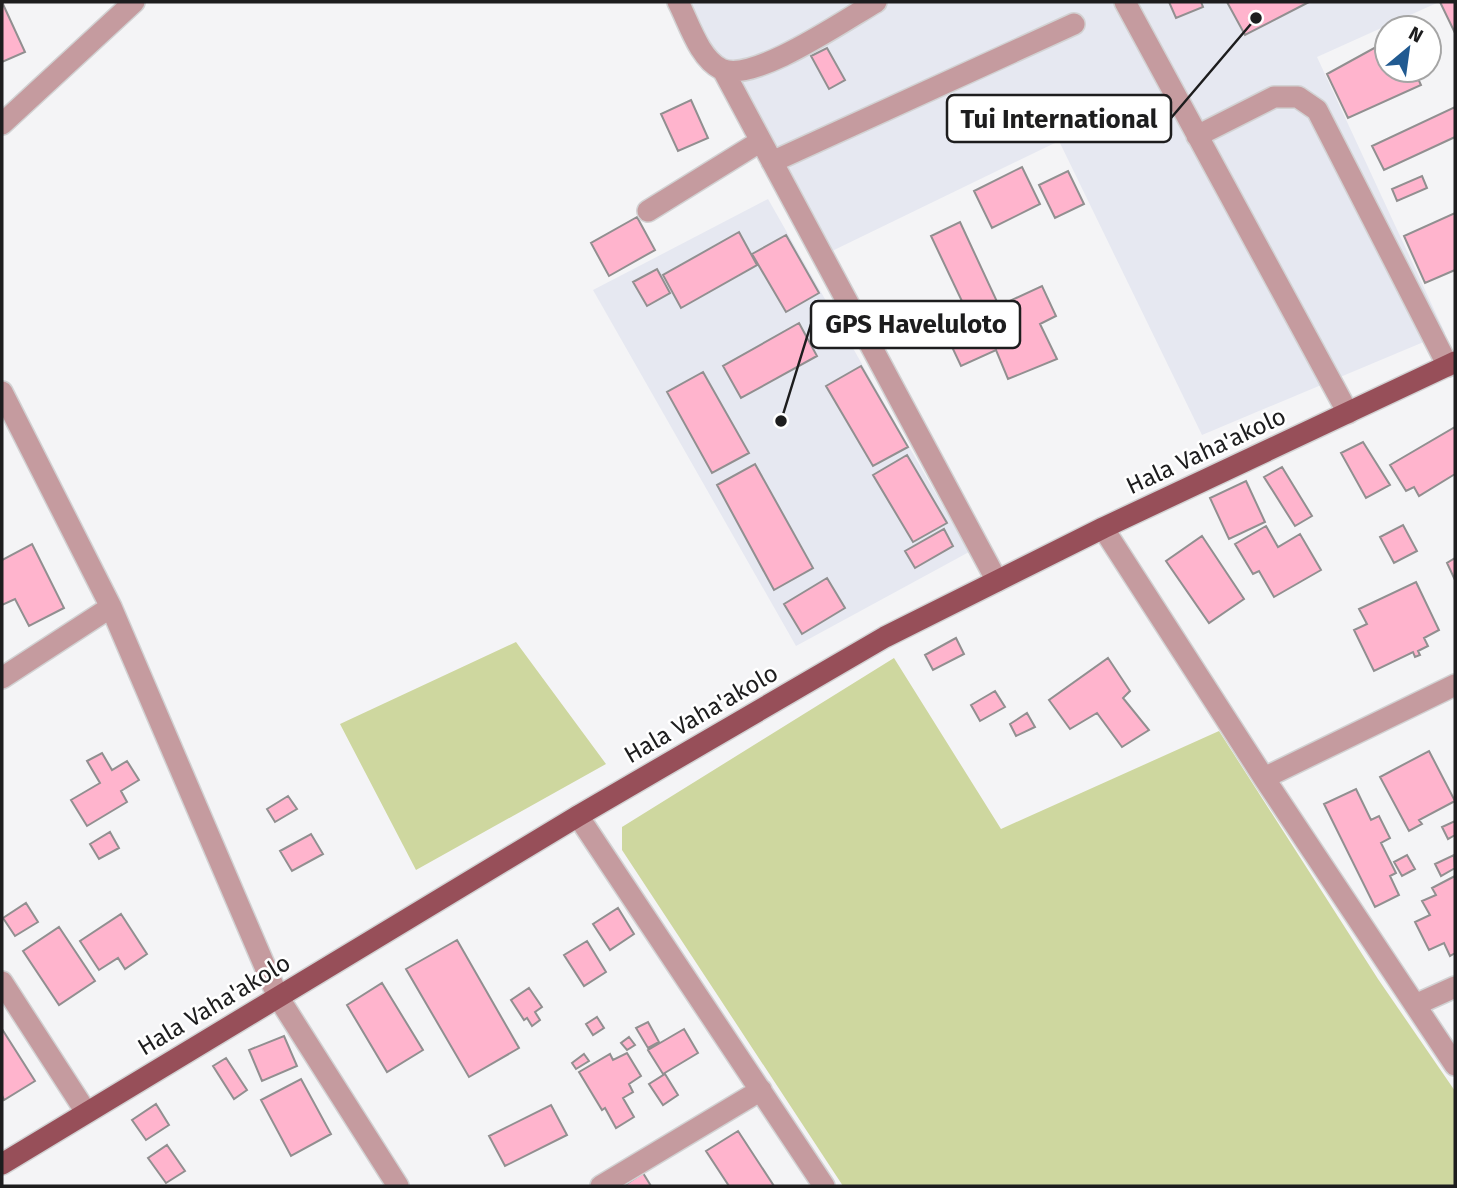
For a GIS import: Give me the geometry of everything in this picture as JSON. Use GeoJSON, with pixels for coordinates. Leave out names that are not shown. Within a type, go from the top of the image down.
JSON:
{"type":"FeatureCollection","features":[{"type":"Feature","properties":{"kind":"main road","name":"Hala Vaha'akolo"},"geometry":{"type":"LineString","coordinates":[[2,1164],[578,816],[885,637],[1103,528],[1452,364]]}},
{"type":"Feature","properties":{"kind":"street"},"geometry":{"type":"LineString","coordinates":[[2,124],[134,2]]}},
{"type":"Feature","properties":{"kind":"street"},"geometry":{"type":"LineString","coordinates":[[678,2],[705,55],[723,70],[997,581]]}},
{"type":"Feature","properties":{"kind":"street"},"geometry":{"type":"LineString","coordinates":[[723,70],[747,71],[771,63],[876,2]]}},
{"type":"Feature","properties":{"kind":"street"},"geometry":{"type":"LineString","coordinates":[[1125,2],[1348,413]]}},
{"type":"Feature","properties":{"kind":"street"},"geometry":{"type":"LineString","coordinates":[[772,162],[1074,24]]}},
{"type":"Feature","properties":{"kind":"street"},"geometry":{"type":"LineString","coordinates":[[1197,136],[1274,97],[1298,97],[1317,110],[1452,364]]}},
{"type":"Feature","properties":{"kind":"street"},"geometry":{"type":"LineString","coordinates":[[648,211],[761,141]]}},
{"type":"Feature","properties":{"kind":"street"},"geometry":{"type":"LineString","coordinates":[[2,392],[111,607],[278,997],[398,1186]]}},
{"type":"Feature","properties":{"kind":"street"},"geometry":{"type":"LineString","coordinates":[[1103,528],[1455,1065]]}},
{"type":"Feature","properties":{"kind":"street"},"geometry":{"type":"LineString","coordinates":[[2,678],[111,607]]}},
{"type":"Feature","properties":{"kind":"street"},"geometry":{"type":"LineString","coordinates":[[1265,778],[1455,685]]}},
{"type":"Feature","properties":{"kind":"street"},"geometry":{"type":"LineString","coordinates":[[578,816],[824,1186]]}},
{"type":"Feature","properties":{"kind":"street"},"geometry":{"type":"LineString","coordinates":[[2,982],[86,1112]]}},
{"type":"Feature","properties":{"kind":"street"},"geometry":{"type":"LineString","coordinates":[[1415,1005],[1455,986]]}},
{"type":"Feature","properties":{"kind":"street"},"geometry":{"type":"LineString","coordinates":[[601,1186],[761,1090]]}},
{"type":"Feature","properties":{"kind":"shaded area"},"geometry":{"type":"Polygon","coordinates":[[[686,2],[1439,2],[1412,14],[1373,14],[1373,32],[1317,57],[1445,333],[1202,435],[1059,141],[830,252],[749,116],[686,2]]]}},
{"type":"Feature","properties":{"kind":"shaded area"},"geometry":{"type":"Polygon","coordinates":[[[768,199],[969,552],[796,646],[593,290],[768,199]]]}},
{"type":"Feature","properties":{"kind":"green space"},"geometry":{"type":"Polygon","coordinates":[[[516,642],[606,764],[416,870],[340,724],[516,642]]]}},
{"type":"Feature","properties":{"kind":"green space"},"geometry":{"type":"Polygon","coordinates":[[[894,658],[1001,829],[1219,731],[1378,979],[1455,1091],[1455,1186],[843,1186],[622,850],[622,827],[894,658]]]}},
{"type":"Feature","properties":{"kind":"building"},"geometry":{"type":"Polygon","coordinates":[[[2,2],[25,52],[2,62],[2,2]]]}},
{"type":"Feature","properties":{"kind":"building"},"geometry":{"type":"Polygon","coordinates":[[[1169,2],[1201,2],[1203,7],[1176,18],[1169,2]]]}},
{"type":"Feature","properties":{"kind":"building"},"geometry":{"type":"Polygon","coordinates":[[[1227,2],[1309,2],[1245,35],[1227,2]]]}},
{"type":"Feature","properties":{"kind":"building"},"geometry":{"type":"Polygon","coordinates":[[[1440,2],[1455,2],[1455,33],[1440,2]]]}},
{"type":"Feature","properties":{"kind":"building"},"geometry":{"type":"Polygon","coordinates":[[[827,48],[845,80],[829,89],[811,56],[827,48]]]}},
{"type":"Feature","properties":{"kind":"building"},"geometry":{"type":"Polygon","coordinates":[[[1373,49],[1373,84],[1421,85],[1348,118],[1327,74],[1373,49]]]}},
{"type":"Feature","properties":{"kind":"building"},"geometry":{"type":"Polygon","coordinates":[[[691,100],[708,138],[678,151],[661,114],[691,100]]]}},
{"type":"Feature","properties":{"kind":"building"},"geometry":{"type":"Polygon","coordinates":[[[1455,107],[1455,137],[1384,170],[1372,146],[1455,107]]]}},
{"type":"Feature","properties":{"kind":"building"},"geometry":{"type":"Polygon","coordinates":[[[1022,167],[1040,204],[992,228],[974,191],[1022,167]]]}},
{"type":"Feature","properties":{"kind":"building"},"geometry":{"type":"Polygon","coordinates":[[[1068,171],[1084,204],[1055,218],[1039,185],[1068,171]]]}},
{"type":"Feature","properties":{"kind":"building"},"geometry":{"type":"Polygon","coordinates":[[[1422,176],[1427,188],[1397,201],[1392,189],[1422,176]]]}},
{"type":"Feature","properties":{"kind":"building"},"geometry":{"type":"Polygon","coordinates":[[[1455,213],[1455,270],[1425,283],[1404,236],[1455,213]]]}},
{"type":"Feature","properties":{"kind":"building"},"geometry":{"type":"Polygon","coordinates":[[[637,217],[655,250],[609,276],[591,243],[637,217]]]}},
{"type":"Feature","properties":{"kind":"building"},"geometry":{"type":"Polygon","coordinates":[[[960,222],[999,306],[1042,286],[1056,316],[1040,324],[1057,359],[1008,379],[996,350],[961,366],[944,330],[970,318],[931,236],[960,222]]]}},
{"type":"Feature","properties":{"kind":"building"},"geometry":{"type":"Polygon","coordinates":[[[739,232],[757,265],[681,308],[663,275],[739,232]]]}},
{"type":"Feature","properties":{"kind":"building"},"geometry":{"type":"Polygon","coordinates":[[[786,235],[819,293],[786,312],[752,254],[786,235]]]}},
{"type":"Feature","properties":{"kind":"building"},"geometry":{"type":"Polygon","coordinates":[[[657,269],[670,293],[647,306],[633,282],[657,269]]]}},
{"type":"Feature","properties":{"kind":"building"},"geometry":{"type":"Polygon","coordinates":[[[799,323],[817,356],[741,398],[723,366],[799,323]]]}},
{"type":"Feature","properties":{"kind":"building"},"geometry":{"type":"Polygon","coordinates":[[[861,366],[908,447],[873,466],[826,386],[861,366]]]}},
{"type":"Feature","properties":{"kind":"building"},"geometry":{"type":"Polygon","coordinates":[[[703,372],[749,453],[712,473],[667,392],[703,372]]]}},
{"type":"Feature","properties":{"kind":"building"},"geometry":{"type":"Polygon","coordinates":[[[1455,427],[1455,474],[1419,496],[1414,487],[1406,491],[1390,465],[1455,427]]]}},
{"type":"Feature","properties":{"kind":"building"},"geometry":{"type":"Polygon","coordinates":[[[1363,442],[1390,485],[1366,498],[1341,453],[1363,442]]]}},
{"type":"Feature","properties":{"kind":"building"},"geometry":{"type":"Polygon","coordinates":[[[907,455],[947,523],[913,542],[873,475],[907,455]]]}},
{"type":"Feature","properties":{"kind":"building"},"geometry":{"type":"Polygon","coordinates":[[[755,464],[813,568],[774,590],[717,485],[755,464]]]}},
{"type":"Feature","properties":{"kind":"building"},"geometry":{"type":"Polygon","coordinates":[[[1282,467],[1312,516],[1295,526],[1264,477],[1282,467]]]}},
{"type":"Feature","properties":{"kind":"building"},"geometry":{"type":"Polygon","coordinates":[[[1246,481],[1265,522],[1229,539],[1210,498],[1246,481]]]}},
{"type":"Feature","properties":{"kind":"building"},"geometry":{"type":"Polygon","coordinates":[[[1403,525],[1417,551],[1394,563],[1380,537],[1403,525]]]}},
{"type":"Feature","properties":{"kind":"building"},"geometry":{"type":"Polygon","coordinates":[[[1266,526],[1278,547],[1300,534],[1321,570],[1274,597],[1259,571],[1253,574],[1235,544],[1266,526]]]}},
{"type":"Feature","properties":{"kind":"building"},"geometry":{"type":"Polygon","coordinates":[[[944,529],[953,546],[915,568],[905,551],[944,529]]]}},
{"type":"Feature","properties":{"kind":"building"},"geometry":{"type":"Polygon","coordinates":[[[1202,536],[1244,599],[1209,623],[1166,561],[1202,536]]]}},
{"type":"Feature","properties":{"kind":"building"},"geometry":{"type":"Polygon","coordinates":[[[32,544],[64,608],[29,626],[15,599],[2,605],[2,560],[32,544]]]}},
{"type":"Feature","properties":{"kind":"building"},"geometry":{"type":"Polygon","coordinates":[[[1455,558],[1455,580],[1447,563],[1455,558]]]}},
{"type":"Feature","properties":{"kind":"building"},"geometry":{"type":"Polygon","coordinates":[[[827,578],[845,608],[802,634],[784,604],[827,578]]]}},
{"type":"Feature","properties":{"kind":"building"},"geometry":{"type":"Polygon","coordinates":[[[1416,582],[1439,630],[1424,638],[1428,646],[1418,651],[1420,655],[1415,657],[1413,652],[1374,671],[1354,630],[1367,624],[1359,609],[1416,582]]]}},
{"type":"Feature","properties":{"kind":"building"},"geometry":{"type":"Polygon","coordinates":[[[956,638],[964,654],[933,670],[925,655],[956,638]]]}},
{"type":"Feature","properties":{"kind":"building"},"geometry":{"type":"Polygon","coordinates":[[[1108,658],[1130,691],[1123,698],[1149,730],[1122,747],[1097,713],[1070,729],[1049,700],[1108,658]]]}},
{"type":"Feature","properties":{"kind":"building"},"geometry":{"type":"Polygon","coordinates":[[[995,691],[1005,707],[980,721],[971,705],[995,691]]]}},
{"type":"Feature","properties":{"kind":"building"},"geometry":{"type":"Polygon","coordinates":[[[1027,713],[1035,727],[1016,736],[1010,724],[1027,713]]]}},
{"type":"Feature","properties":{"kind":"building"},"geometry":{"type":"Polygon","coordinates":[[[1429,751],[1455,801],[1419,820],[1422,824],[1409,831],[1380,777],[1429,751]]]}},
{"type":"Feature","properties":{"kind":"building"},"geometry":{"type":"Polygon","coordinates":[[[102,753],[112,770],[127,761],[139,780],[121,791],[127,802],[87,826],[71,800],[100,783],[87,761],[102,753]]]}},
{"type":"Feature","properties":{"kind":"building"},"geometry":{"type":"Polygon","coordinates":[[[1356,789],[1371,820],[1379,816],[1390,838],[1381,843],[1396,873],[1390,876],[1399,895],[1375,907],[1324,804],[1356,789]]]}},
{"type":"Feature","properties":{"kind":"building"},"geometry":{"type":"Polygon","coordinates":[[[288,796],[297,809],[275,822],[267,809],[288,796]]]}},
{"type":"Feature","properties":{"kind":"building"},"geometry":{"type":"Polygon","coordinates":[[[1455,821],[1455,835],[1448,839],[1442,827],[1455,821]]]}},
{"type":"Feature","properties":{"kind":"building"},"geometry":{"type":"Polygon","coordinates":[[[110,832],[119,848],[99,859],[90,844],[110,832]]]}},
{"type":"Feature","properties":{"kind":"building"},"geometry":{"type":"Polygon","coordinates":[[[311,834],[323,854],[292,871],[280,851],[311,834]]]}},
{"type":"Feature","properties":{"kind":"building"},"geometry":{"type":"Polygon","coordinates":[[[1407,855],[1415,869],[1402,876],[1394,862],[1407,855]]]}},
{"type":"Feature","properties":{"kind":"building"},"geometry":{"type":"Polygon","coordinates":[[[1454,855],[1455,868],[1441,876],[1435,864],[1454,855]]]}},
{"type":"Feature","properties":{"kind":"building"},"geometry":{"type":"Polygon","coordinates":[[[1455,876],[1455,953],[1450,956],[1444,943],[1429,950],[1415,922],[1430,915],[1422,901],[1436,895],[1432,888],[1455,876]]]}},
{"type":"Feature","properties":{"kind":"building"},"geometry":{"type":"Polygon","coordinates":[[[26,903],[38,922],[15,936],[3,918],[26,903]]]}},
{"type":"Feature","properties":{"kind":"building"},"geometry":{"type":"Polygon","coordinates":[[[618,908],[634,934],[610,950],[593,924],[618,908]]]}},
{"type":"Feature","properties":{"kind":"building"},"geometry":{"type":"Polygon","coordinates":[[[121,914],[147,954],[125,969],[118,958],[99,970],[80,941],[121,914]]]}},
{"type":"Feature","properties":{"kind":"building"},"geometry":{"type":"Polygon","coordinates":[[[59,927],[95,981],[59,1005],[23,951],[59,927]]]}},
{"type":"Feature","properties":{"kind":"building"},"geometry":{"type":"Polygon","coordinates":[[[457,940],[519,1048],[469,1077],[406,969],[457,940]]]}},
{"type":"Feature","properties":{"kind":"building"},"geometry":{"type":"Polygon","coordinates":[[[587,941],[606,972],[584,986],[564,955],[587,941]]]}},
{"type":"Feature","properties":{"kind":"building"},"geometry":{"type":"Polygon","coordinates":[[[382,983],[423,1050],[387,1072],[347,1005],[382,983]]]}},
{"type":"Feature","properties":{"kind":"building"},"geometry":{"type":"Polygon","coordinates":[[[529,988],[542,1007],[535,1012],[540,1020],[532,1026],[527,1018],[524,1020],[511,1000],[529,988]]]}},
{"type":"Feature","properties":{"kind":"building"},"geometry":{"type":"Polygon","coordinates":[[[597,1017],[604,1028],[593,1035],[586,1024],[597,1017]]]}},
{"type":"Feature","properties":{"kind":"building"},"geometry":{"type":"Polygon","coordinates":[[[648,1022],[659,1042],[648,1048],[636,1028],[648,1022]]]}},
{"type":"Feature","properties":{"kind":"building"},"geometry":{"type":"Polygon","coordinates":[[[2,1029],[35,1081],[4,1100],[2,1095],[2,1029]]]}},
{"type":"Feature","properties":{"kind":"building"},"geometry":{"type":"Polygon","coordinates":[[[684,1029],[698,1053],[663,1074],[648,1050],[684,1029]]]}},
{"type":"Feature","properties":{"kind":"building"},"geometry":{"type":"Polygon","coordinates":[[[284,1036],[297,1066],[262,1081],[249,1050],[284,1036]]]}},
{"type":"Feature","properties":{"kind":"building"},"geometry":{"type":"Polygon","coordinates":[[[629,1037],[635,1045],[627,1050],[621,1043],[629,1037]]]}},
{"type":"Feature","properties":{"kind":"building"},"geometry":{"type":"Polygon","coordinates":[[[627,1053],[641,1076],[629,1084],[633,1092],[623,1098],[634,1117],[616,1128],[579,1072],[610,1054],[613,1060],[627,1053]]]}},
{"type":"Feature","properties":{"kind":"building"},"geometry":{"type":"Polygon","coordinates":[[[584,1054],[589,1061],[576,1069],[572,1063],[584,1054]]]}},
{"type":"Feature","properties":{"kind":"building"},"geometry":{"type":"Polygon","coordinates":[[[226,1058],[247,1090],[234,1099],[213,1066],[226,1058]]]}},
{"type":"Feature","properties":{"kind":"building"},"geometry":{"type":"Polygon","coordinates":[[[665,1074],[678,1095],[663,1105],[649,1084],[665,1074]]]}},
{"type":"Feature","properties":{"kind":"building"},"geometry":{"type":"Polygon","coordinates":[[[301,1079],[331,1134],[291,1156],[261,1100],[301,1079]]]}},
{"type":"Feature","properties":{"kind":"building"},"geometry":{"type":"Polygon","coordinates":[[[156,1104],[169,1125],[146,1140],[132,1120],[156,1104]]]}},
{"type":"Feature","properties":{"kind":"building"},"geometry":{"type":"Polygon","coordinates":[[[551,1105],[567,1135],[505,1166],[489,1136],[551,1105]]]}},
{"type":"Feature","properties":{"kind":"building"},"geometry":{"type":"Polygon","coordinates":[[[738,1131],[774,1186],[729,1186],[706,1151],[738,1131]]]}},
{"type":"Feature","properties":{"kind":"building"},"geometry":{"type":"Polygon","coordinates":[[[167,1145],[185,1171],[166,1183],[148,1158],[167,1145]]]}},
{"type":"Feature","properties":{"kind":"building"},"geometry":{"type":"Polygon","coordinates":[[[643,1173],[651,1186],[625,1185],[643,1173]]]}},
{"type":"Feature","properties":{"kind":"place","name":"Tui International"},"geometry":{"type":"Point","coordinates":[1256,18]}},
{"type":"Feature","properties":{"kind":"place","name":"GPS Haveluloto"},"geometry":{"type":"Point","coordinates":[781,421]}}]}
